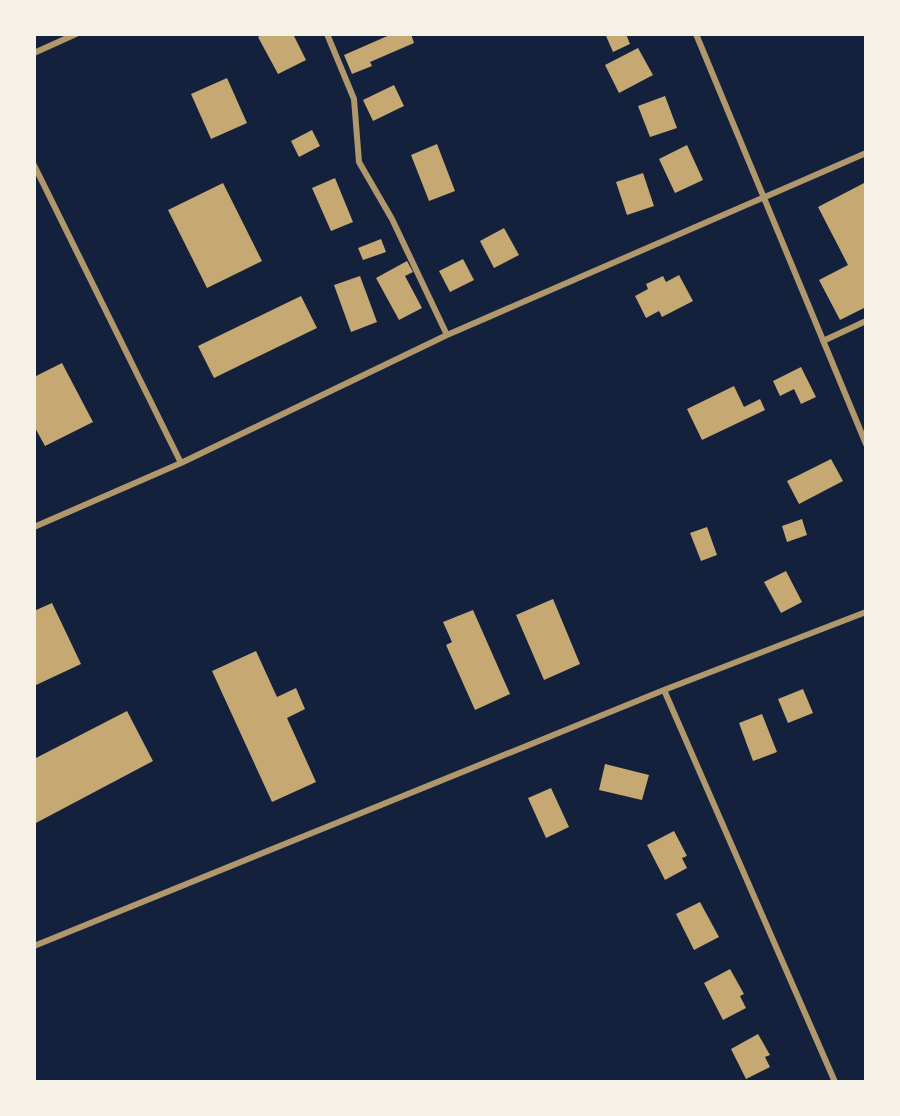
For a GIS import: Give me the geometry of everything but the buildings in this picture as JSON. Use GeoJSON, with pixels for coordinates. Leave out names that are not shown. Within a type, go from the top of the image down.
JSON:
{"type":"FeatureCollection","features":[{"type":"Feature","properties":{"kind":"street"},"geometry":{"type":"LineString","coordinates":[[34,53],[76,34]]}},
{"type":"Feature","properties":{"kind":"street"},"geometry":{"type":"LineString","coordinates":[[327,34],[354,99],[359,162],[392,219],[447,335]]}},
{"type":"Feature","properties":{"kind":"street"},"geometry":{"type":"LineString","coordinates":[[696,34],[762,199],[866,444]]}},
{"type":"Feature","properties":{"kind":"street"},"geometry":{"type":"LineString","coordinates":[[34,526],[181,463],[447,335],[866,153]]}},
{"type":"Feature","properties":{"kind":"street"},"geometry":{"type":"LineString","coordinates":[[34,165],[181,463]]}},
{"type":"Feature","properties":{"kind":"street"},"geometry":{"type":"LineString","coordinates":[[823,341],[866,321]]}},
{"type":"Feature","properties":{"kind":"street"},"geometry":{"type":"LineString","coordinates":[[34,946],[664,690],[866,612]]}},
{"type":"Feature","properties":{"kind":"street"},"geometry":{"type":"LineString","coordinates":[[664,690],[835,1082]]}}]}
